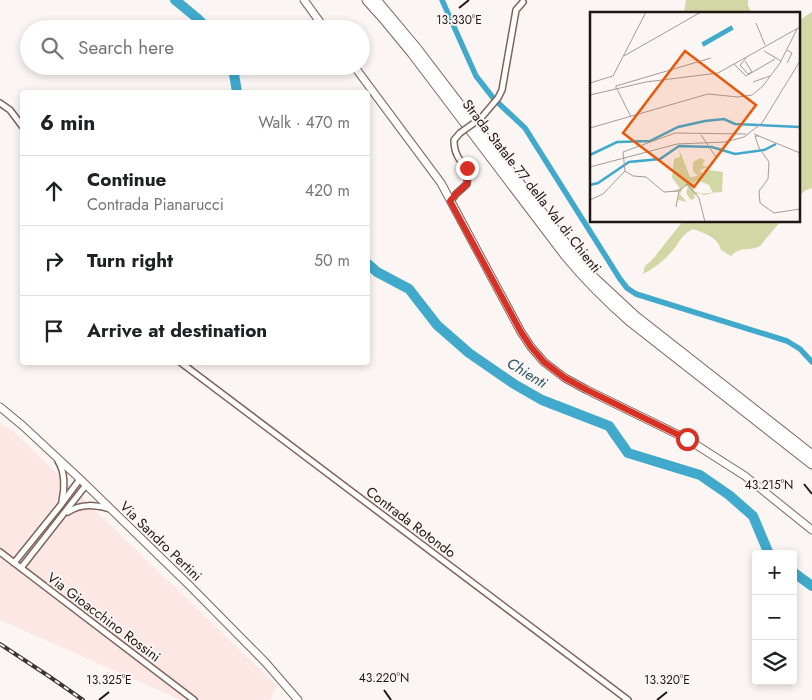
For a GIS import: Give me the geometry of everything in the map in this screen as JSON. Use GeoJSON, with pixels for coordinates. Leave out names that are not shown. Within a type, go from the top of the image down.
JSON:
{"type":"FeatureCollection","features":[{"type":"Feature","properties":{"kind":"highway","name":"Strada Statale 77 della Val di Chienti"},"geometry":{"type":"LineString","coordinates":[[367,0],[408,48],[566,256],[588,282],[626,317],[812,464]]}},
{"type":"Feature","properties":{"kind":"highway","name":"Strada Statale 77 della Val di Chienti"},"geometry":{"type":"LineString","coordinates":[[376,0],[417,49],[593,278],[635,316],[812,455]]}},
{"type":"Feature","properties":{"kind":"street"},"geometry":{"type":"LineString","coordinates":[[304,0],[318,20]]}},
{"type":"Feature","properties":{"kind":"street"},"geometry":{"type":"LineString","coordinates":[[450,201],[467,184],[468,177],[467,168],[455,150],[454,140],[460,133],[481,118],[498,98],[502,90],[516,10],[523,2]]}},
{"type":"Feature","properties":{"kind":"street"},"geometry":{"type":"LineString","coordinates":[[361,75],[441,183],[517,326],[544,362],[565,378],[587,390],[687,439],[745,476],[812,530]]}},
{"type":"Feature","properties":{"kind":"street"},"geometry":{"type":"LineString","coordinates":[[0,103],[10,110],[20,123]]}},
{"type":"Feature","properties":{"kind":"street","name":"Contrada Rotondo"},"geometry":{"type":"LineString","coordinates":[[184,365],[628,700]]}},
{"type":"Feature","properties":{"kind":"street","name":"Via Sandro Pertini"},"geometry":{"type":"LineString","coordinates":[[0,407],[80,479],[236,632],[298,700]]}},
{"type":"Feature","properties":{"kind":"street"},"geometry":{"type":"LineString","coordinates":[[54,455],[61,465],[64,480],[64,494],[60,506]]}},
{"type":"Feature","properties":{"kind":"street"},"geometry":{"type":"LineString","coordinates":[[14,563],[80,479]]}},
{"type":"Feature","properties":{"kind":"street"},"geometry":{"type":"LineString","coordinates":[[21,568],[66,513],[86,485]]}},
{"type":"Feature","properties":{"kind":"street"},"geometry":{"type":"LineString","coordinates":[[66,513],[81,506],[96,505],[110,509]]}},
{"type":"Feature","properties":{"kind":"street"},"geometry":{"type":"LineString","coordinates":[[40,531],[47,537]]}},
{"type":"Feature","properties":{"kind":"street","name":"Via Gioacchino Rossini"},"geometry":{"type":"LineString","coordinates":[[0,552],[194,700]]}},
{"type":"Feature","properties":{"kind":"shaded area"},"geometry":{"type":"Polygon","coordinates":[[[0,423],[14,432],[277,686],[270,700],[181,700],[0,620],[0,423]]]}},
{"type":"Feature","properties":{"kind":"green space"},"geometry":{"type":"Polygon","coordinates":[[[686,0],[748,0],[751,12],[690,12],[690,10],[684,12],[686,0]]]}},
{"type":"Feature","properties":{"kind":"green space"},"geometry":{"type":"Polygon","coordinates":[[[812,12],[812,188],[800,195],[800,20],[812,12]]]}},
{"type":"Feature","properties":{"kind":"green space"},"geometry":{"type":"Polygon","coordinates":[[[682,222],[780,222],[760,246],[739,251],[731,256],[721,250],[714,239],[693,229],[684,235],[663,260],[643,274],[645,266],[682,222]]]}},
{"type":"Feature","properties":{"kind":"waterway","name":"Chienti"},"geometry":{"type":"LineString","coordinates":[[175,0],[199,20]]}},
{"type":"Feature","properties":{"kind":"waterway"},"geometry":{"type":"LineString","coordinates":[[442,0],[476,76],[494,99],[525,128],[627,288],[636,294],[787,341],[800,349],[812,362]]}},
{"type":"Feature","properties":{"kind":"waterway","name":"Chienti"},"geometry":{"type":"LineString","coordinates":[[234,75],[237,90]]}},
{"type":"Feature","properties":{"kind":"waterway","name":"Chienti"},"geometry":{"type":"LineString","coordinates":[[370,266],[377,272],[409,289],[437,325],[469,353],[514,384],[542,400],[609,426],[628,453],[700,475],[729,495],[753,516],[767,550]]}},
{"type":"Feature","properties":{"kind":"waterway","name":"Chienti"},"geometry":{"type":"LineString","coordinates":[[797,575],[812,586]]}},
{"type":"Feature","properties":{"kind":"railway"},"geometry":{"type":"LineString","coordinates":[[0,644],[83,700]]}},
{"type":"Feature","properties":{"kind":"route"},"geometry":{"type":"LineString","coordinates":[[467,168],[467,184],[450,201],[510,314],[531,347],[544,362],[565,378],[687,439]]}}]}
